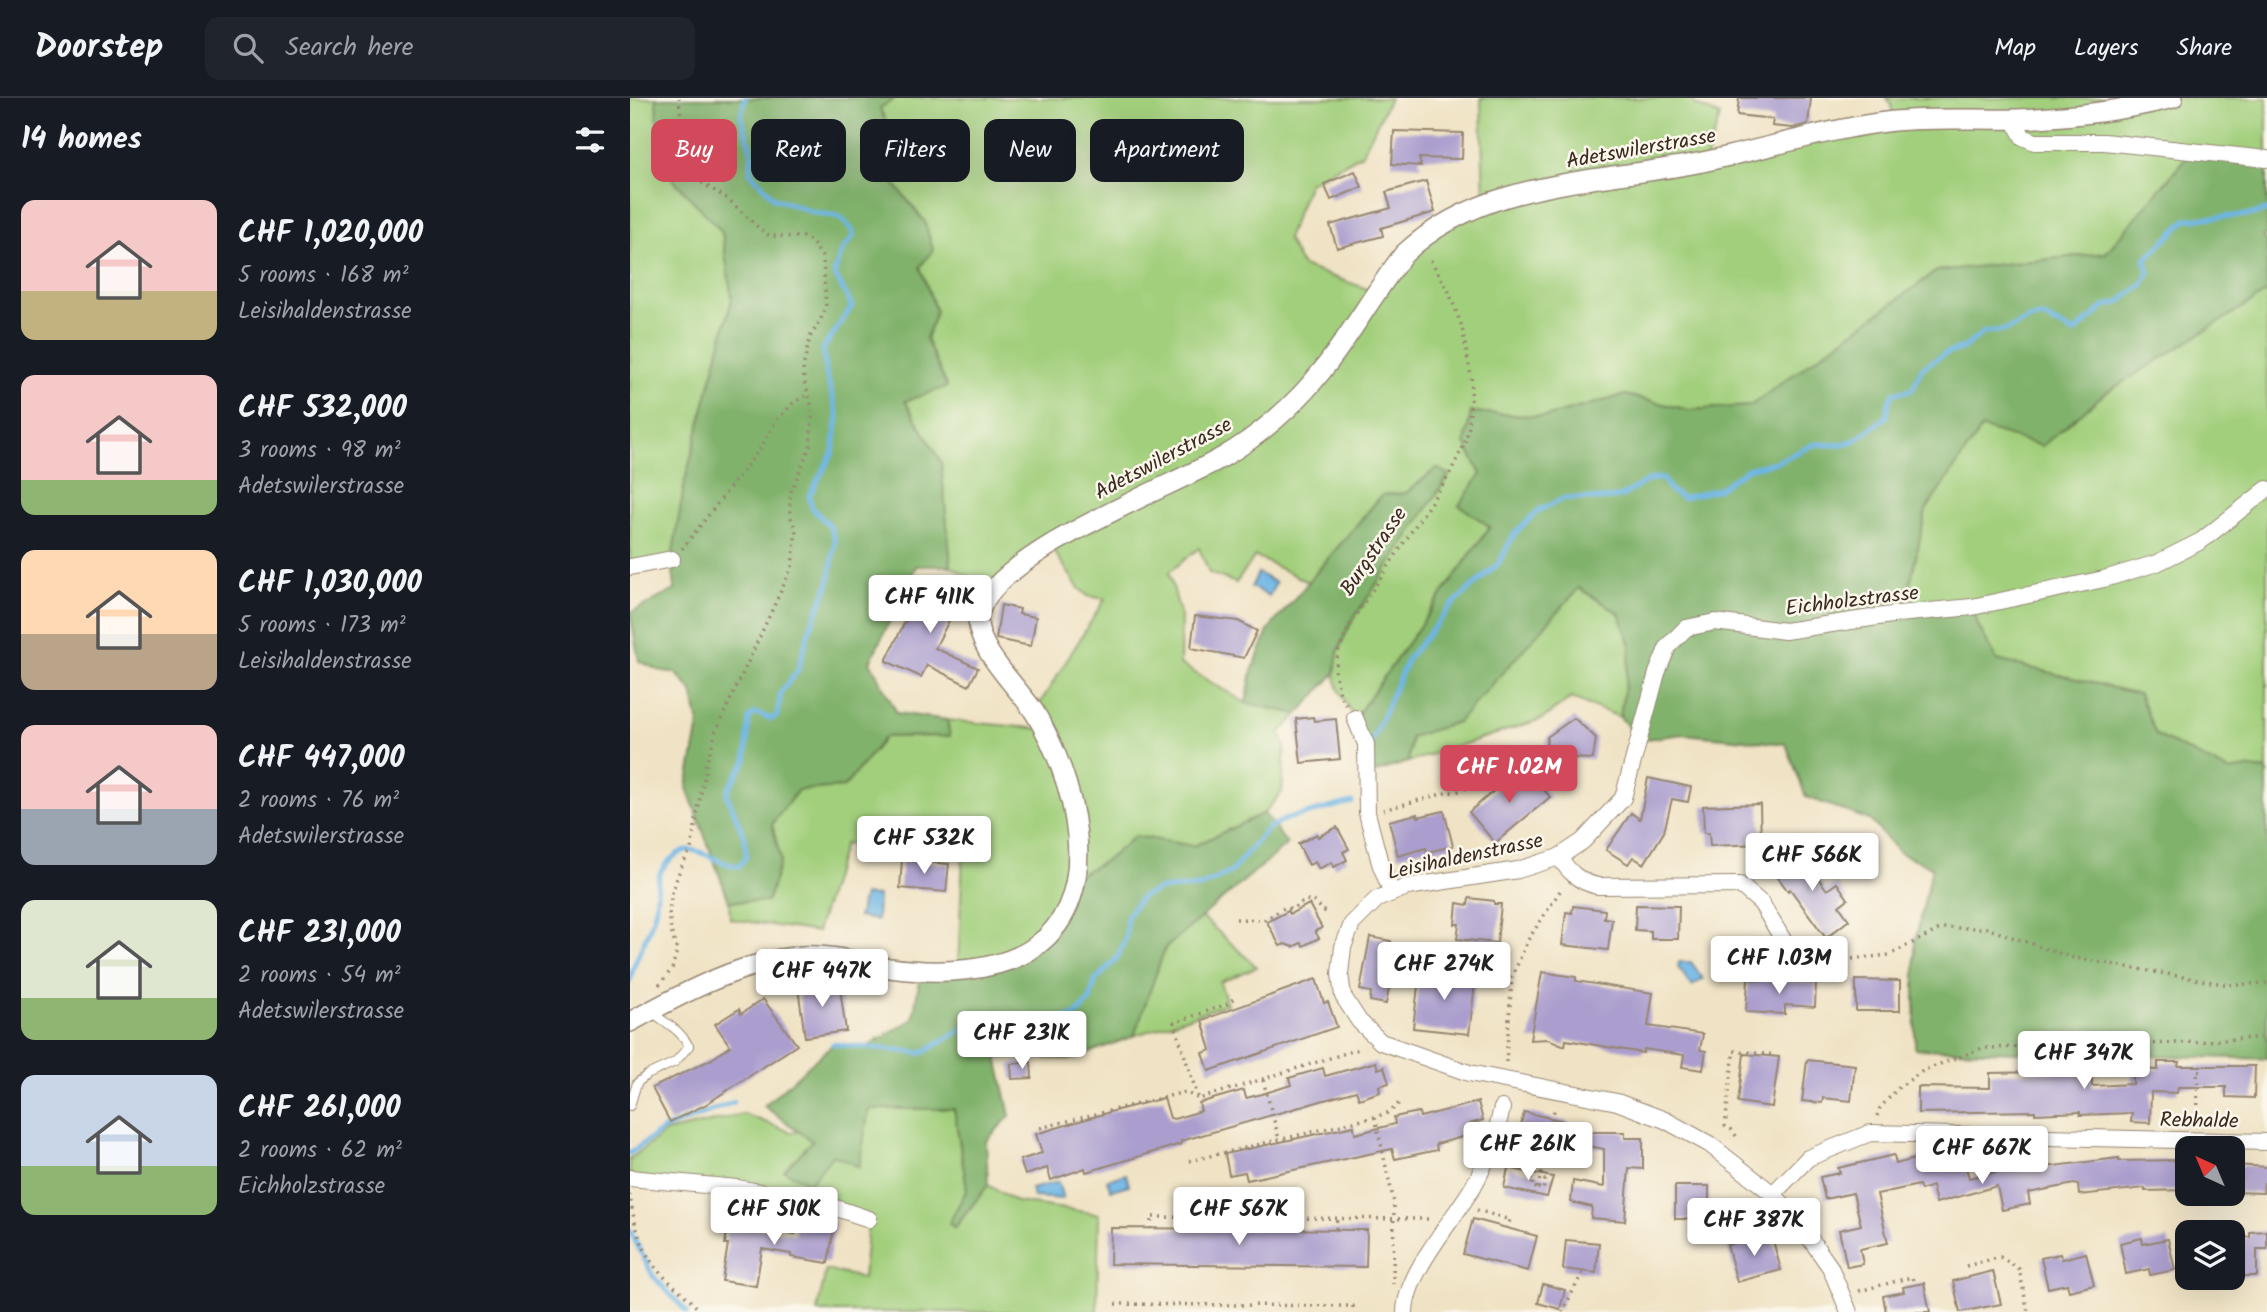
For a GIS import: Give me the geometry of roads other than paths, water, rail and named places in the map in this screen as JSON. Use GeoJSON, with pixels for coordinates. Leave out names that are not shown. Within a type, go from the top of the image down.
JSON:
{"type":"FeatureCollection","features":[{"type":"Feature","properties":{"kind":"street","name":"Adetswilerstrasse"},"geometry":{"type":"LineString","coordinates":[[630,1022],[722,977],[782,959],[829,956],[901,969],[958,969],[999,963],[1040,944],[1052,932],[1068,908],[1077,875],[1074,818],[1063,775],[1044,729],[982,641],[978,628],[979,615],[985,601],[1017,568],[1050,545],[1224,457],[1262,430],[1322,372],[1394,267],[1417,242],[1453,217],[1485,202],[1535,189],[1706,162],[1846,129],[1894,121],[2060,117],[2173,98]]}},
{"type":"Feature","properties":{"kind":"street"},"geometry":{"type":"LineString","coordinates":[[2017,119],[2023,137],[2035,142],[2104,142],[2267,159]]}},
{"type":"Feature","properties":{"kind":"street","name":"Eichholzstrasse"},"geometry":{"type":"LineString","coordinates":[[1559,857],[1583,841],[1623,798],[1657,673],[1668,646],[1686,628],[1715,622],[1785,631],[1898,614],[1972,607],[2104,579],[2157,564],[2201,541],[2267,489]]}},
{"type":"Feature","properties":{"kind":"street"},"geometry":{"type":"LineString","coordinates":[[630,567],[672,559]]}},
{"type":"Feature","properties":{"kind":"street"},"geometry":{"type":"LineString","coordinates":[[1355,718],[1366,744],[1367,813],[1380,863],[1391,891]]}},
{"type":"Feature","properties":{"kind":"street","name":"Leisihaldenstrasse"},"geometry":{"type":"LineString","coordinates":[[1836,958],[1788,948],[1761,903],[1740,885],[1597,886],[1571,874],[1559,857],[1518,870],[1391,891],[1367,907],[1352,924],[1343,947],[1340,974],[1343,996],[1359,1021],[1381,1042],[1469,1073],[1617,1102],[1665,1120],[1709,1144],[1773,1194],[1797,1220],[1830,1268],[1847,1306]]}},
{"type":"Feature","properties":{"kind":"street"},"geometry":{"type":"LineString","coordinates":[[1405,1312],[1406,1298],[1415,1277],[1462,1205],[1491,1152],[1502,1108]]}},
{"type":"Feature","properties":{"kind":"street","name":"Rebhalde"},"geometry":{"type":"LineString","coordinates":[[1773,1194],[1808,1158],[1870,1133],[2267,1142]]}},
{"type":"Feature","properties":{"kind":"street"},"geometry":{"type":"LineString","coordinates":[[630,1178],[737,1188],[809,1201],[869,1219]]}},
{"type":"Feature","properties":{"kind":"lane"},"geometry":{"type":"LineString","coordinates":[[630,1106],[637,1083],[675,1062],[689,1045],[682,1032],[651,1011]]}},
{"type":"Feature","properties":{"kind":"water"},"geometry":{"type":"Polygon","coordinates":[[[1258,573],[1276,583],[1269,596],[1251,587],[1258,573]]]}},
{"type":"Feature","properties":{"kind":"water"},"geometry":{"type":"Polygon","coordinates":[[[864,895],[878,896],[877,920],[858,917],[864,895]]]}},
{"type":"Feature","properties":{"kind":"water"},"geometry":{"type":"Polygon","coordinates":[[[1679,962],[1691,962],[1703,979],[1692,986],[1678,967],[1679,962]]]}},
{"type":"Feature","properties":{"kind":"water"},"geometry":{"type":"Polygon","coordinates":[[[1126,1174],[1129,1185],[1111,1190],[1107,1180],[1126,1174]]]}},
{"type":"Feature","properties":{"kind":"water"},"geometry":{"type":"Polygon","coordinates":[[[1058,1182],[1063,1199],[1034,1197],[1031,1189],[1058,1182]]]}},
{"type":"Feature","properties":{"kind":"waterway"},"geometry":{"type":"LineString","coordinates":[[630,981],[653,920],[660,873],[668,862],[680,852],[688,850],[739,866],[746,857],[745,839],[727,795],[728,789],[746,761],[749,718],[756,713],[771,719],[777,716],[781,692],[798,670],[809,631],[829,583],[835,541],[830,526],[812,508],[809,496],[833,452],[838,417],[826,373],[823,349],[852,306],[834,273],[843,249],[853,237],[853,231],[840,217],[813,212],[774,198],[750,172],[752,153],[741,116],[745,98]]}},
{"type":"Feature","properties":{"kind":"waterway"},"geometry":{"type":"LineString","coordinates":[[1372,741],[1408,658],[1455,602],[1498,564],[1515,533],[1539,510],[1565,498],[1606,499],[1622,496],[1648,480],[1662,478],[1671,491],[1683,498],[1718,489],[1747,469],[1776,462],[1815,444],[1839,445],[1856,440],[1887,416],[1889,401],[1894,393],[1912,390],[1922,368],[1944,354],[1963,348],[1984,332],[2007,330],[2029,319],[2044,317],[2074,333],[2105,306],[2118,303],[2143,284],[2149,272],[2145,260],[2187,219],[2250,215],[2267,210]]}},
{"type":"Feature","properties":{"kind":"waterway"},"geometry":{"type":"LineString","coordinates":[[833,1044],[922,1053],[971,1024],[1023,1017],[1057,1021],[1076,1015],[1090,1000],[1095,981],[1117,958],[1126,938],[1127,916],[1141,897],[1160,889],[1200,887],[1231,872],[1268,828],[1286,819],[1352,802]]}},
{"type":"Feature","properties":{"kind":"waterway"},"geometry":{"type":"LineString","coordinates":[[630,1153],[664,1129],[734,1102]]}},
{"type":"Feature","properties":{"kind":"waterway"},"geometry":{"type":"LineString","coordinates":[[630,1231],[653,1276],[687,1312]]}}]}
